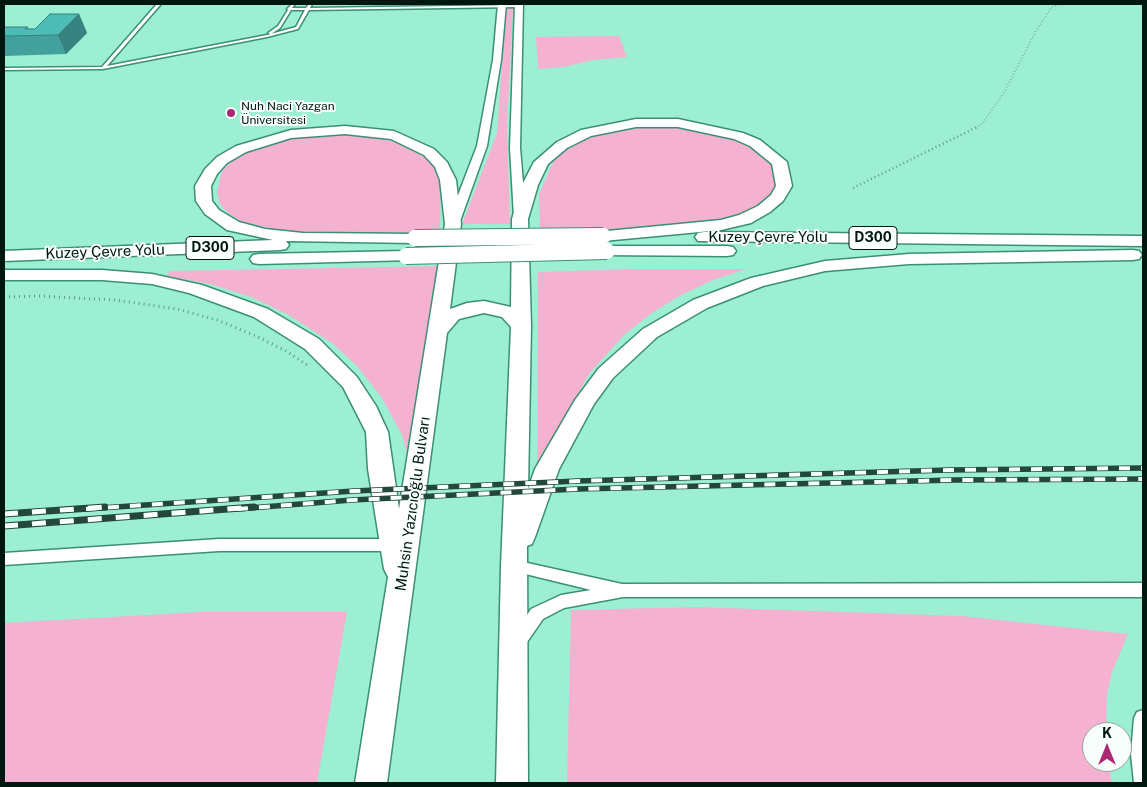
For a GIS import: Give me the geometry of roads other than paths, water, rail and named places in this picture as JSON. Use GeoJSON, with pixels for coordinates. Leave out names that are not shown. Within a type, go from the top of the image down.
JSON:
{"type":"FeatureCollection","features":[{"type":"Feature","properties":{"kind":"highway"},"geometry":{"type":"LineString","coordinates":[[512,783],[514,566],[521,326],[520,219],[530,185],[542,162],[562,145],[586,133],[636,123],[678,123],[720,130],[754,143],[779,162],[783,173],[784,186],[777,198],[764,209],[745,219],[721,225],[605,244]]}},
{"type":"Feature","properties":{"kind":"highway","name":"Muhsin Yazıcıoğlu Bulvarı"},"geometry":{"type":"LineString","coordinates":[[372,783],[453,224],[448,180],[442,165],[429,152],[394,135],[371,132],[318,131],[266,140],[241,149],[222,160],[210,172],[203,186],[204,201],[213,214],[233,226],[265,234],[304,238],[415,238]]}},
{"type":"Feature","properties":{"kind":"highway","name":"D300"},"geometry":{"type":"LineString","coordinates":[[415,238],[605,244]]}},
{"type":"Feature","properties":{"kind":"highway","name":"Kuzey Çevre Yolu"},"geometry":{"type":"LineString","coordinates":[[4,256],[415,238]]}},
{"type":"Feature","properties":{"kind":"highway","name":"Kuzey Çevre Yolu"},"geometry":{"type":"LineString","coordinates":[[4,270],[202,260],[406,256],[605,244],[891,250],[1140,250]]}},
{"type":"Feature","properties":{"kind":"highway"},"geometry":{"type":"LineString","coordinates":[[514,566],[531,511],[547,469],[586,400],[606,373],[627,352],[650,334],[700,304],[757,282],[834,265],[909,259],[1140,250]]}},
{"type":"Feature","properties":{"kind":"highway"},"geometry":{"type":"LineString","coordinates":[[4,275],[102,275],[152,279],[195,289],[262,313],[312,344],[350,382],[365,406],[377,432],[380,469],[401,590]]}},
{"type":"Feature","properties":{"kind":"highway"},"geometry":{"type":"LineString","coordinates":[[438,330],[452,315],[476,307],[501,309],[514,316],[521,326]]}},
{"type":"Feature","properties":{"kind":"street"},"geometry":{"type":"LineString","coordinates":[[453,224],[482,146],[497,60],[501,5]]}},
{"type":"Feature","properties":{"kind":"street"},"geometry":{"type":"LineString","coordinates":[[519,5],[515,148],[520,219]]}},
{"type":"Feature","properties":{"kind":"street"},"geometry":{"type":"LineString","coordinates":[[4,559],[219,545],[394,545]]}},
{"type":"Feature","properties":{"kind":"street"},"geometry":{"type":"LineString","coordinates":[[514,566],[623,590]]}},
{"type":"Feature","properties":{"kind":"street"},"geometry":{"type":"LineString","coordinates":[[513,648],[537,614],[561,602],[623,590],[1143,590]]}},
{"type":"Feature","properties":{"kind":"street"},"geometry":{"type":"LineString","coordinates":[[1143,718],[1140,754],[1143,783]]}},
{"type":"Feature","properties":{"kind":"lane"},"geometry":{"type":"LineString","coordinates":[[103,68],[160,4]]}},
{"type":"Feature","properties":{"kind":"lane"},"geometry":{"type":"LineString","coordinates":[[268,36],[279,27],[292,4]]}},
{"type":"Feature","properties":{"kind":"lane"},"geometry":{"type":"LineString","coordinates":[[4,69],[103,68],[268,36],[297,28],[310,4]]}},
{"type":"Feature","properties":{"kind":"lane"},"geometry":{"type":"LineString","coordinates":[[290,9],[519,5]]}},
{"type":"Feature","properties":{"kind":"railway"},"geometry":{"type":"LineString","coordinates":[[86,509],[354,491],[578,481],[949,470],[1143,468]]}},
{"type":"Feature","properties":{"kind":"railway"},"geometry":{"type":"LineString","coordinates":[[237,509],[352,500],[578,489],[955,480],[1143,479]]}},
{"type":"Feature","properties":{"kind":"railway"},"geometry":{"type":"LineString","coordinates":[[4,514],[105,507]]}},
{"type":"Feature","properties":{"kind":"railway"},"geometry":{"type":"LineString","coordinates":[[4,526],[254,507]]}},
{"type":"Feature","properties":{"kind":"place","name":"Nuh Naci Yazgan Üniversitesi"},"geometry":{"type":"Point","coordinates":[231,113]}}]}
